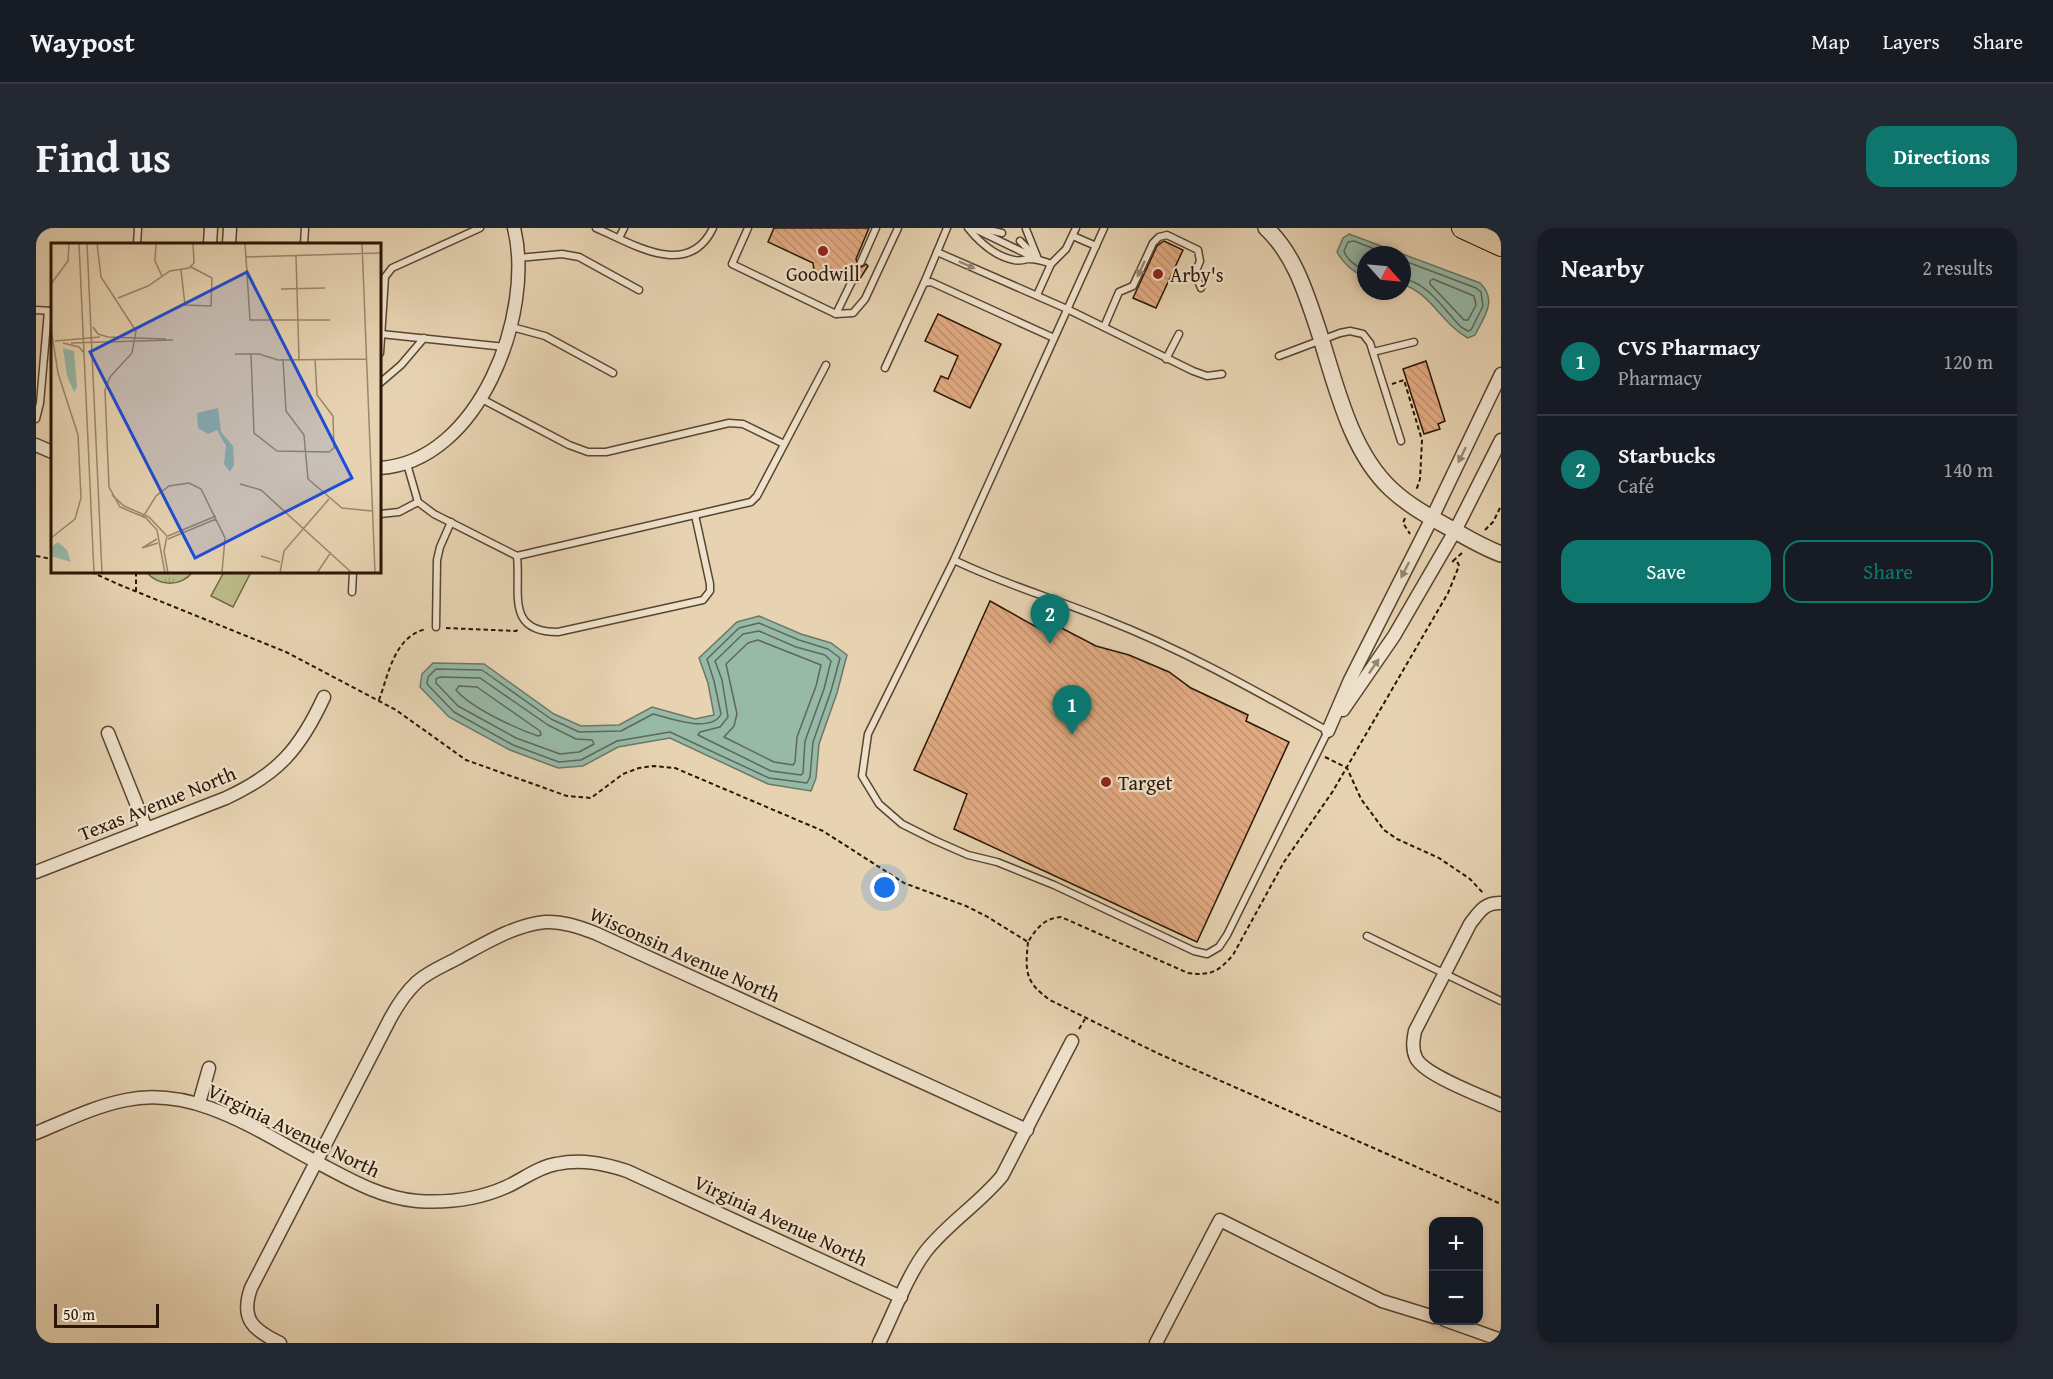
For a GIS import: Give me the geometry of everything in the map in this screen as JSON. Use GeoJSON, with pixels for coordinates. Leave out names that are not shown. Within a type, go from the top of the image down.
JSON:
{"type":"FeatureCollection","features":[{"type":"Feature","properties":{"kind":"highway"},"geometry":{"type":"LineString","coordinates":[[1462,228],[1501,246]]}},
{"type":"Feature","properties":{"kind":"street"},"geometry":{"type":"LineString","coordinates":[[210,243],[211,228]]}},
{"type":"Feature","properties":{"kind":"street"},"geometry":{"type":"LineString","coordinates":[[229,243],[230,228]]}},
{"type":"Feature","properties":{"kind":"street"},"geometry":{"type":"LineString","coordinates":[[381,468],[407,464],[428,453],[447,439],[465,420],[480,398],[505,347],[512,327],[518,294],[518,258],[514,228]]}},
{"type":"Feature","properties":{"kind":"street"},"geometry":{"type":"LineString","coordinates":[[1266,228],[1297,269],[1342,404],[1371,465],[1398,495],[1431,518],[1485,548],[1501,554]]}},
{"type":"Feature","properties":{"kind":"street"},"geometry":{"type":"LineString","coordinates":[[1328,731],[1350,680],[1501,374]]}},
{"type":"Feature","properties":{"kind":"street"},"geometry":{"type":"LineString","coordinates":[[1328,731],[1394,636],[1455,531],[1501,440]]}},
{"type":"Feature","properties":{"kind":"street"},"geometry":{"type":"LineString","coordinates":[[36,445],[51,452]]}},
{"type":"Feature","properties":{"kind":"street","name":"Texas Avenue North"},"geometry":{"type":"LineString","coordinates":[[36,872],[226,798],[253,785],[278,767],[293,751],[313,720],[324,697]]}},
{"type":"Feature","properties":{"kind":"street"},"geometry":{"type":"LineString","coordinates":[[108,733],[146,828]]}},
{"type":"Feature","properties":{"kind":"street"},"geometry":{"type":"LineString","coordinates":[[1497,903],[1481,909],[1470,924],[1415,1031],[1412,1044],[1416,1060],[1426,1070],[1501,1105]]}},
{"type":"Feature","properties":{"kind":"street","name":"Wisconsin Avenue North"},"geometry":{"type":"LineString","coordinates":[[280,1343],[254,1328],[246,1315],[246,1301],[250,1288],[402,998],[417,981],[435,969],[520,928],[546,922],[571,925],[595,933],[1027,1130]]}},
{"type":"Feature","properties":{"kind":"street"},"geometry":{"type":"LineString","coordinates":[[879,1343],[925,1252],[951,1224],[987,1195],[1002,1176],[1072,1041]]}},
{"type":"Feature","properties":{"kind":"street"},"geometry":{"type":"LineString","coordinates":[[199,1103],[209,1068]]}},
{"type":"Feature","properties":{"kind":"street","name":"Virginia Avenue North"},"geometry":{"type":"LineString","coordinates":[[36,1133],[125,1100],[154,1096],[199,1103],[385,1196],[417,1201],[481,1196],[507,1187],[553,1164],[577,1161],[602,1163],[627,1171],[901,1297]]}},
{"type":"Feature","properties":{"kind":"street"},"geometry":{"type":"LineString","coordinates":[[1156,1343],[1220,1220],[1382,1301],[1429,1315]]}},
{"type":"Feature","properties":{"kind":"street"},"geometry":{"type":"LineString","coordinates":[[1459,1325],[1501,1340]]}},
{"type":"Feature","properties":{"kind":"lane"},"geometry":{"type":"LineString","coordinates":[[137,243],[138,228]]}},
{"type":"Feature","properties":{"kind":"lane"},"geometry":{"type":"LineString","coordinates":[[304,243],[305,228]]}},
{"type":"Feature","properties":{"kind":"lane"},"geometry":{"type":"LineString","coordinates":[[480,228],[392,268],[385,277],[381,334],[505,347]]}},
{"type":"Feature","properties":{"kind":"lane"},"geometry":{"type":"LineString","coordinates":[[596,228],[663,255],[680,256],[693,251],[707,240],[712,228]]}},
{"type":"Feature","properties":{"kind":"lane"},"geometry":{"type":"LineString","coordinates":[[619,238],[624,228]]}},
{"type":"Feature","properties":{"kind":"lane"},"geometry":{"type":"LineString","coordinates":[[748,228],[732,264],[836,314],[853,313],[865,299],[898,228]]}},
{"type":"Feature","properties":{"kind":"lane"},"geometry":{"type":"LineString","coordinates":[[861,262],[876,228]]}},
{"type":"Feature","properties":{"kind":"lane"},"geometry":{"type":"LineString","coordinates":[[885,368],[947,228]]}},
{"type":"Feature","properties":{"kind":"lane"},"geometry":{"type":"LineString","coordinates":[[970,228],[979,242],[995,253],[1014,261],[1038,260]]}},
{"type":"Feature","properties":{"kind":"lane"},"geometry":{"type":"LineString","coordinates":[[970,228],[1051,264]]}},
{"type":"Feature","properties":{"kind":"lane"},"geometry":{"type":"LineString","coordinates":[[981,228],[1002,233]]}},
{"type":"Feature","properties":{"kind":"lane"},"geometry":{"type":"LineString","coordinates":[[1037,295],[1051,264],[1066,249],[1076,228]]}},
{"type":"Feature","properties":{"kind":"lane"},"geometry":{"type":"LineString","coordinates":[[954,560],[988,577],[1108,620],[1221,672],[1328,731],[1219,947],[1207,954],[1194,951],[1054,885],[997,862],[968,855],[902,824],[879,804],[862,776],[868,734],[954,560],[1104,228]]}},
{"type":"Feature","properties":{"kind":"lane"},"geometry":{"type":"LineString","coordinates":[[1023,235],[1038,260]]}},
{"type":"Feature","properties":{"kind":"lane"},"geometry":{"type":"LineString","coordinates":[[1104,327],[1119,292],[1133,286],[1153,243],[1159,237],[1167,235],[1198,250],[1200,261],[1195,273],[1201,288]]}},
{"type":"Feature","properties":{"kind":"lane"},"geometry":{"type":"LineString","coordinates":[[1073,236],[1096,246]]}},
{"type":"Feature","properties":{"kind":"lane"},"geometry":{"type":"LineString","coordinates":[[937,252],[1068,309],[1166,359],[1207,376],[1222,374]]}},
{"type":"Feature","properties":{"kind":"lane"},"geometry":{"type":"LineString","coordinates":[[518,258],[547,254],[571,255],[639,290]]}},
{"type":"Feature","properties":{"kind":"lane"},"geometry":{"type":"LineString","coordinates":[[836,314],[852,279]]}},
{"type":"Feature","properties":{"kind":"lane"},"geometry":{"type":"LineString","coordinates":[[924,283],[932,282],[1054,338]]}},
{"type":"Feature","properties":{"kind":"lane"},"geometry":{"type":"LineString","coordinates":[[36,310],[50,311],[40,403],[36,418]]}},
{"type":"Feature","properties":{"kind":"lane"},"geometry":{"type":"LineString","coordinates":[[512,327],[545,336],[613,373]]}},
{"type":"Feature","properties":{"kind":"lane"},"geometry":{"type":"LineString","coordinates":[[1279,356],[1340,333],[1363,334],[1370,343],[1401,441]]}},
{"type":"Feature","properties":{"kind":"lane"},"geometry":{"type":"LineString","coordinates":[[1166,359],[1179,334]]}},
{"type":"Feature","properties":{"kind":"lane"},"geometry":{"type":"LineString","coordinates":[[381,382],[401,365],[424,338]]}},
{"type":"Feature","properties":{"kind":"lane"},"geometry":{"type":"LineString","coordinates":[[1372,352],[1414,342]]}},
{"type":"Feature","properties":{"kind":"lane"},"geometry":{"type":"LineString","coordinates":[[407,464],[418,502],[434,514],[517,556],[751,502],[757,496],[826,365]]}},
{"type":"Feature","properties":{"kind":"lane"},"geometry":{"type":"LineString","coordinates":[[480,398],[569,445],[588,452],[606,452],[729,423],[743,424],[784,444]]}},
{"type":"Feature","properties":{"kind":"lane"},"geometry":{"type":"LineString","coordinates":[[381,514],[399,512],[418,502]]}},
{"type":"Feature","properties":{"kind":"lane"},"geometry":{"type":"LineString","coordinates":[[517,556],[518,606],[522,618],[534,629],[544,632],[558,632],[703,600],[710,591],[710,584],[695,515]]}},
{"type":"Feature","properties":{"kind":"lane"},"geometry":{"type":"LineString","coordinates":[[436,627],[437,560],[451,522]]}},
{"type":"Feature","properties":{"kind":"lane"},"geometry":{"type":"LineString","coordinates":[[352,592],[353,573]]}},
{"type":"Feature","properties":{"kind":"lane"},"geometry":{"type":"LineString","coordinates":[[1368,936],[1501,1001]]}},
{"type":"Feature","properties":{"kind":"path"},"geometry":{"type":"LineString","coordinates":[[1383,387],[1404,380],[1422,440],[1420,479]]}},
{"type":"Feature","properties":{"kind":"path"},"geometry":{"type":"LineString","coordinates":[[1493,522],[1501,506]]}},
{"type":"Feature","properties":{"kind":"path"},"geometry":{"type":"LineString","coordinates":[[36,556],[51,559]]}},
{"type":"Feature","properties":{"kind":"path"},"geometry":{"type":"LineString","coordinates":[[1453,561],[1459,566],[1448,593],[1347,768],[1284,862],[1233,956],[1222,967],[1212,973],[1202,975],[1188,973],[1061,917],[1052,918],[1035,930],[1028,942],[1026,958],[1028,977],[1036,990],[1050,1000],[1168,1058],[1501,1204]]}},
{"type":"Feature","properties":{"kind":"path"},"geometry":{"type":"LineString","coordinates":[[93,573],[274,647],[379,700],[416,723],[466,760],[567,796],[591,798],[623,774],[639,768],[653,766],[682,771],[823,831],[904,883],[986,916],[1028,942]]}},
{"type":"Feature","properties":{"kind":"path"},"geometry":{"type":"LineString","coordinates":[[136,573],[136,592]]}},
{"type":"Feature","properties":{"kind":"path"},"geometry":{"type":"LineString","coordinates":[[379,700],[398,648],[411,634],[436,627],[516,631],[526,623]]}},
{"type":"Feature","properties":{"kind":"path"},"geometry":{"type":"LineString","coordinates":[[1317,753],[1347,768],[1361,799],[1384,830],[1397,839],[1439,858],[1470,879],[1497,903]]}},
{"type":"Feature","properties":{"kind":"green space"},"geometry":{"type":"Polygon","coordinates":[[[147,573],[192,573],[176,583],[164,583],[147,573]]]}},
{"type":"Feature","properties":{"kind":"green space"},"geometry":{"type":"Polygon","coordinates":[[[223,573],[250,573],[233,607],[211,596],[223,573]]]}},
{"type":"Feature","properties":{"kind":"water"},"geometry":{"type":"Polygon","coordinates":[[[1349,234],[1381,246],[1357,246],[1357,273],[1343,261],[1337,252],[1343,238],[1349,234]]]}},
{"type":"Feature","properties":{"kind":"water"},"geometry":{"type":"Polygon","coordinates":[[[1411,257],[1480,283],[1488,296],[1488,309],[1475,335],[1468,338],[1412,288],[1411,257]]]}},
{"type":"Feature","properties":{"kind":"water"},"geometry":{"type":"Polygon","coordinates":[[[759,616],[801,634],[831,643],[847,655],[837,693],[819,744],[816,778],[811,791],[768,784],[670,738],[618,747],[583,766],[558,768],[510,750],[449,717],[420,687],[422,674],[433,663],[484,664],[554,714],[581,726],[619,725],[652,707],[695,719],[714,715],[708,683],[699,658],[737,622],[759,616]]]}},
{"type":"Feature","properties":{"kind":"building","name":"Goodwill"},"geometry":{"type":"Polygon","coordinates":[[[774,228],[869,228],[856,259],[858,267],[866,264],[868,266],[858,282],[858,277],[853,274],[848,277],[815,278],[813,263],[768,242],[774,228]]]}},
{"type":"Feature","properties":{"kind":"building","name":"Arby's"},"geometry":{"type":"Polygon","coordinates":[[[1164,241],[1183,250],[1156,308],[1133,298],[1157,246],[1164,241]]]}},
{"type":"Feature","properties":{"kind":"building"},"geometry":{"type":"Polygon","coordinates":[[[938,314],[1001,344],[970,408],[934,391],[941,376],[948,379],[958,356],[925,341],[938,314]]]}},
{"type":"Feature","properties":{"kind":"building"},"geometry":{"type":"Polygon","coordinates":[[[1426,361],[1445,421],[1438,424],[1440,429],[1424,434],[1403,369],[1426,361]]]}},
{"type":"Feature","properties":{"kind":"building","name":"Target"},"geometry":{"type":"Polygon","coordinates":[[[990,601],[1047,633],[1052,623],[1096,646],[1129,655],[1169,672],[1191,688],[1248,715],[1246,721],[1289,742],[1197,942],[954,829],[967,794],[914,770],[990,601]]]}},
{"type":"Feature","properties":{"kind":"place","name":"Goodwill"},"geometry":{"type":"Point","coordinates":[823,251]}},
{"type":"Feature","properties":{"kind":"place","name":"Arby's"},"geometry":{"type":"Point","coordinates":[1158,274]}},
{"type":"Feature","properties":{"kind":"place","name":"Starbucks"},"geometry":{"type":"Point","coordinates":[1050,644]}},
{"type":"Feature","properties":{"kind":"place","name":"CVS Pharmacy"},"geometry":{"type":"Point","coordinates":[1072,735]}},
{"type":"Feature","properties":{"kind":"place","name":"Target"},"geometry":{"type":"Point","coordinates":[1106,782]}}]}
